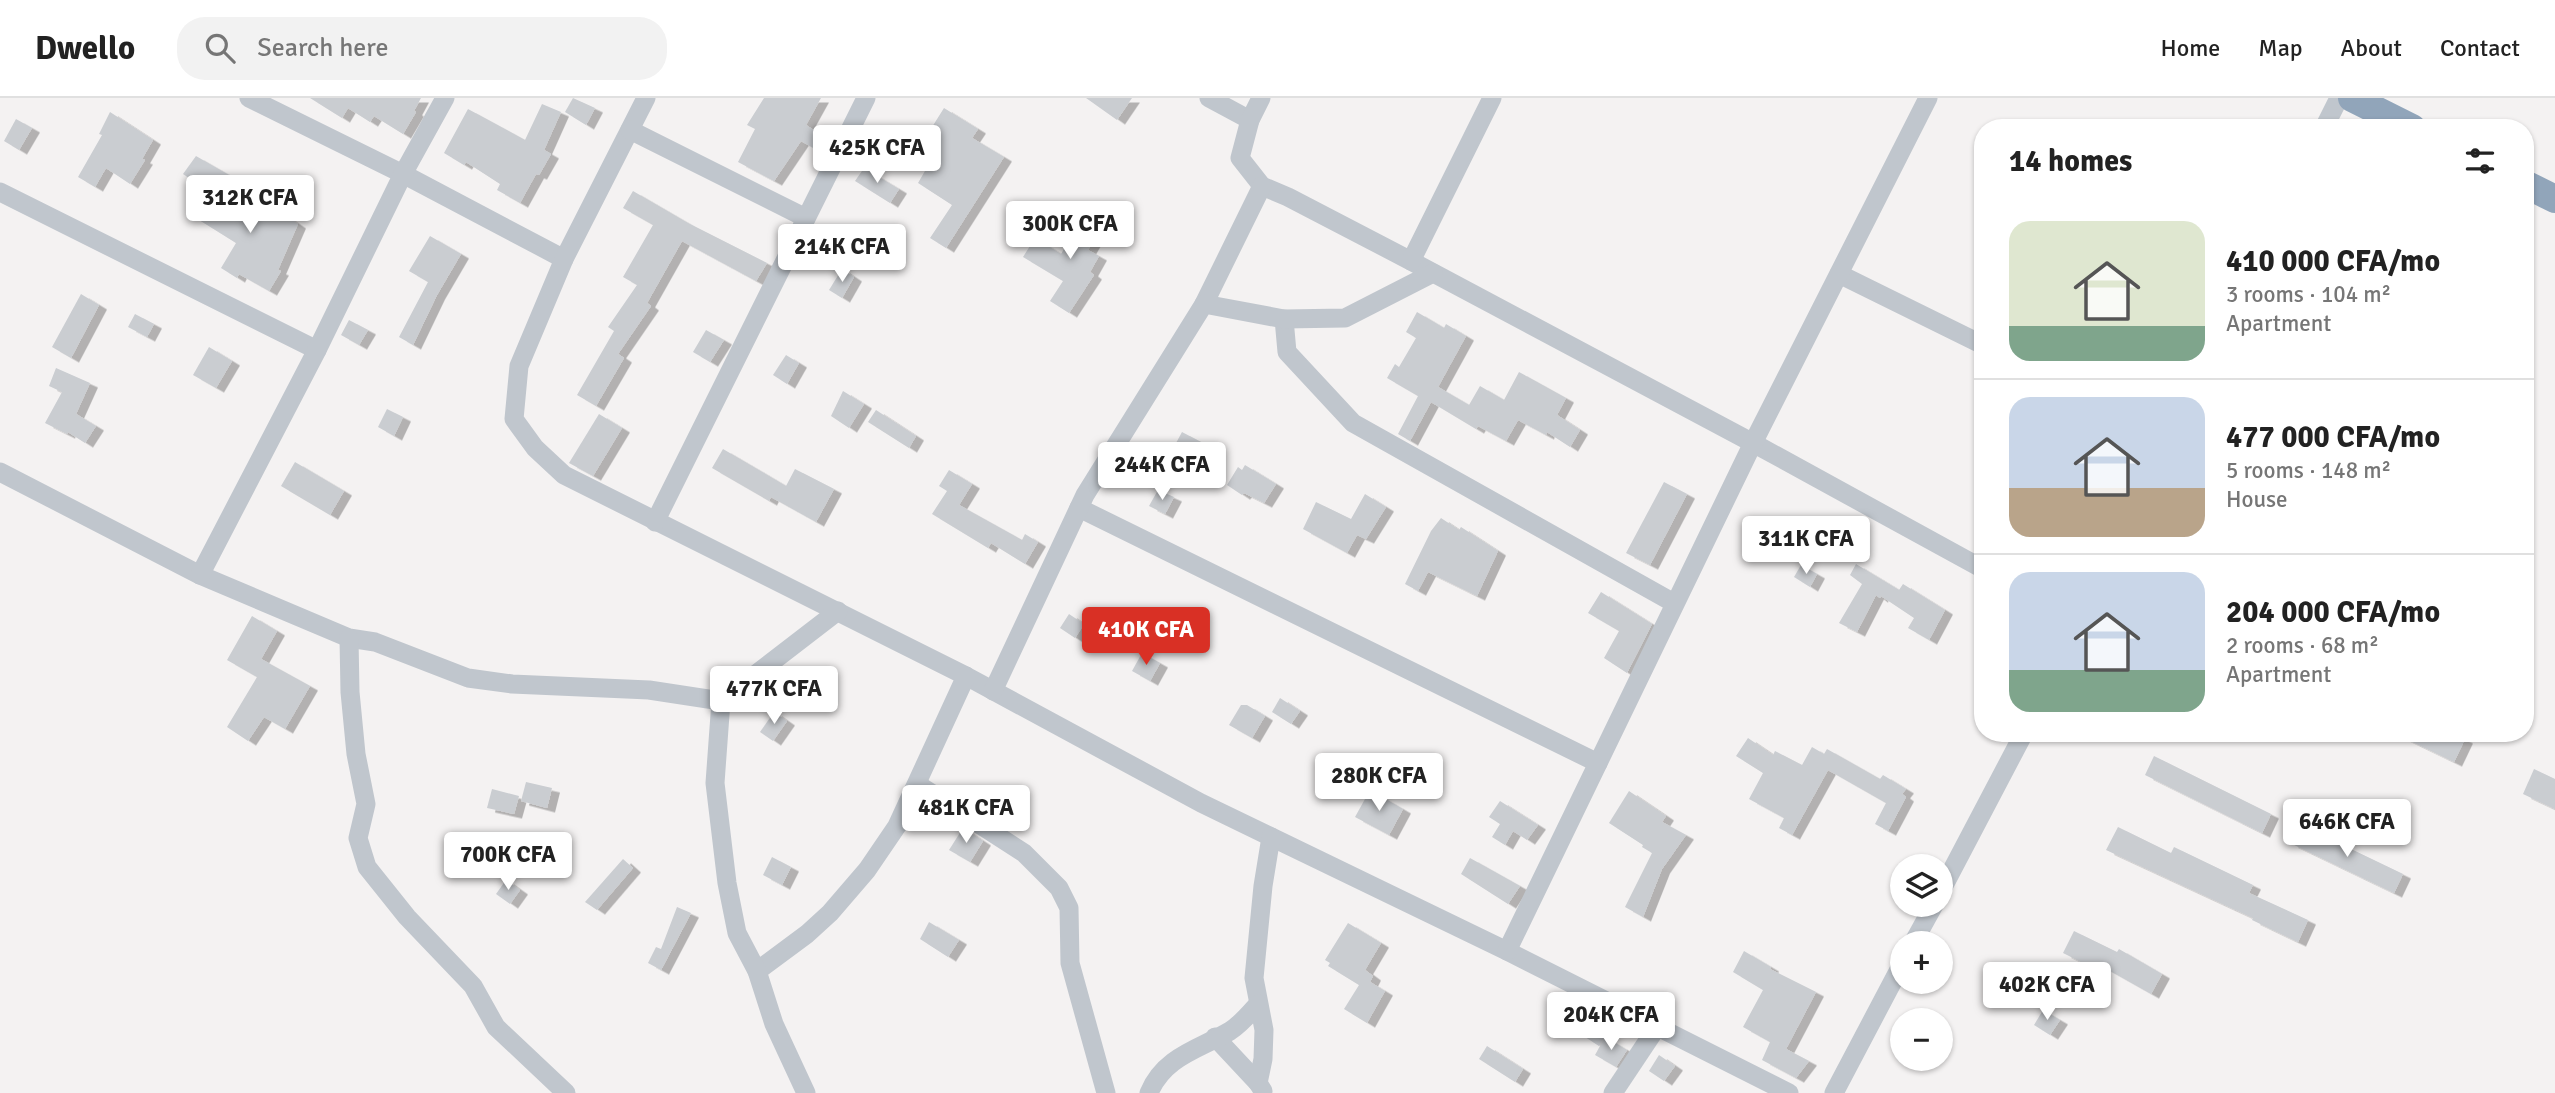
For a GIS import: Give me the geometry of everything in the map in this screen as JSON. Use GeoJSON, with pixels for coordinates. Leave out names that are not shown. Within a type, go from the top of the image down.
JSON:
{"type":"FeatureCollection","features":[{"type":"Feature","properties":{"kind":"highway"},"geometry":{"type":"LineString","coordinates":[[2352,98],[2394,119]]}},
{"type":"Feature","properties":{"kind":"highway"},"geometry":{"type":"LineString","coordinates":[[2534,188],[2555,198]]}},
{"type":"Feature","properties":{"kind":"street"},"geometry":{"type":"LineString","coordinates":[[249,98],[403,174],[564,259]]}},
{"type":"Feature","properties":{"kind":"street"},"geometry":{"type":"LineString","coordinates":[[200,575],[317,350],[403,174],[445,98]]}},
{"type":"Feature","properties":{"kind":"street"},"geometry":{"type":"LineString","coordinates":[[646,98],[564,259],[519,366],[514,419],[535,448],[564,475],[966,676],[1271,837],[1507,951],[1789,1093]]}},
{"type":"Feature","properties":{"kind":"street"},"geometry":{"type":"LineString","coordinates":[[655,522],[866,98]]}},
{"type":"Feature","properties":{"kind":"street"},"geometry":{"type":"LineString","coordinates":[[1209,98],[1250,120]]}},
{"type":"Feature","properties":{"kind":"street"},"geometry":{"type":"LineString","coordinates":[[1261,98],[1250,120],[1240,158],[1262,187],[1289,197],[1411,261],[1974,564]]}},
{"type":"Feature","properties":{"kind":"street"},"geometry":{"type":"LineString","coordinates":[[1411,261],[1492,98]]}},
{"type":"Feature","properties":{"kind":"street"},"geometry":{"type":"LineString","coordinates":[[1507,951],[1753,443],[1928,98]]}},
{"type":"Feature","properties":{"kind":"street"},"geometry":{"type":"LineString","coordinates":[[2328,119],[2339,98]]}},
{"type":"Feature","properties":{"kind":"street"},"geometry":{"type":"LineString","coordinates":[[630,130],[806,218]]}},
{"type":"Feature","properties":{"kind":"street"},"geometry":{"type":"LineString","coordinates":[[993,691],[1079,508],[1204,304],[1262,187]]}},
{"type":"Feature","properties":{"kind":"street"},"geometry":{"type":"LineString","coordinates":[[0,192],[317,350]]}},
{"type":"Feature","properties":{"kind":"street"},"geometry":{"type":"LineString","coordinates":[[1204,304],[1284,319],[1345,318],[1433,273]]}},
{"type":"Feature","properties":{"kind":"street"},"geometry":{"type":"LineString","coordinates":[[1839,274],[1974,341]]}},
{"type":"Feature","properties":{"kind":"street"},"geometry":{"type":"LineString","coordinates":[[1284,319],[1287,352],[1353,423],[1675,603]]}},
{"type":"Feature","properties":{"kind":"street"},"geometry":{"type":"LineString","coordinates":[[0,472],[200,575],[349,638],[374,642],[468,678],[512,684],[649,690],[721,701],[838,611]]}},
{"type":"Feature","properties":{"kind":"street"},"geometry":{"type":"LineString","coordinates":[[1079,508],[1598,763]]}},
{"type":"Feature","properties":{"kind":"street"},"geometry":{"type":"LineString","coordinates":[[349,638],[350,692],[356,754],[366,804],[358,838],[368,867],[407,917],[473,986],[496,1027],[566,1093]]}},
{"type":"Feature","properties":{"kind":"street"},"geometry":{"type":"LineString","coordinates":[[757,971],[807,934],[848,894],[897,826],[966,676]]}},
{"type":"Feature","properties":{"kind":"street"},"geometry":{"type":"LineString","coordinates":[[721,701],[715,783],[721,843],[737,933],[757,971],[774,1024],[806,1093]]}},
{"type":"Feature","properties":{"kind":"street"},"geometry":{"type":"LineString","coordinates":[[1953,868],[2019,742]]}},
{"type":"Feature","properties":{"kind":"street"},"geometry":{"type":"LineString","coordinates":[[916,784],[1024,853],[1059,888],[1069,908],[1070,963],[1106,1093]]}},
{"type":"Feature","properties":{"kind":"street"},"geometry":{"type":"LineString","coordinates":[[1261,1088],[1264,1030],[1254,978],[1255,952],[1271,837]]}},
{"type":"Feature","properties":{"kind":"street"},"geometry":{"type":"LineString","coordinates":[[1834,1093],[1890,987]]}},
{"type":"Feature","properties":{"kind":"street"},"geometry":{"type":"LineString","coordinates":[[1149,1093],[1171,1063],[1182,1054],[1240,1024],[1258,1004]]}},
{"type":"Feature","properties":{"kind":"street"},"geometry":{"type":"LineString","coordinates":[[1613,1093],[1657,1027]]}},
{"type":"Feature","properties":{"kind":"street"},"geometry":{"type":"LineString","coordinates":[[1215,1037],[1261,1088]]}},
{"type":"Feature","properties":{"kind":"building"},"geometry":{"type":"Polygon","coordinates":[[[310,98],[421,98],[403,134],[374,116],[370,122],[348,108],[342,118],[310,98]]]}},
{"type":"Feature","properties":{"kind":"building"},"geometry":{"type":"Polygon","coordinates":[[[573,98],[595,108],[586,125],[565,112],[573,98]]]}},
{"type":"Feature","properties":{"kind":"building"},"geometry":{"type":"Polygon","coordinates":[[[764,98],[821,98],[806,125],[826,138],[819,151],[801,141],[774,181],[738,162],[755,129],[747,125],[764,98]]]}},
{"type":"Feature","properties":{"kind":"building"},"geometry":{"type":"Polygon","coordinates":[[[1086,98],[1132,98],[1117,120],[1086,98]]]}},
{"type":"Feature","properties":{"kind":"building"},"geometry":{"type":"Polygon","coordinates":[[[542,104],[561,112],[544,150],[551,154],[520,203],[497,190],[500,184],[466,162],[464,165],[444,153],[468,109],[525,140],[542,104]]]}},
{"type":"Feature","properties":{"kind":"building"},"geometry":{"type":"Polygon","coordinates":[[[944,108],[978,129],[972,138],[1004,157],[946,248],[930,238],[952,205],[918,183],[936,152],[922,143],[944,108]]]}},
{"type":"Feature","properties":{"kind":"building"},"geometry":{"type":"Polygon","coordinates":[[[110,112],[153,140],[142,159],[145,160],[130,184],[106,168],[95,187],[78,177],[102,135],[99,134],[110,112]]]}},
{"type":"Feature","properties":{"kind":"building"},"geometry":{"type":"Polygon","coordinates":[[[16,119],[32,128],[19,150],[4,141],[16,119]]]}},
{"type":"Feature","properties":{"kind":"building"},"geometry":{"type":"Polygon","coordinates":[[[196,156],[229,175],[215,196],[183,174],[196,156]]]}},
{"type":"Feature","properties":{"kind":"building"},"geometry":{"type":"Polygon","coordinates":[[[864,168],[899,189],[890,203],[855,181],[864,168]]]}},
{"type":"Feature","properties":{"kind":"building"},"geometry":{"type":"Polygon","coordinates":[[[265,184],[282,195],[275,208],[298,224],[278,270],[281,271],[269,291],[239,274],[237,278],[221,268],[236,243],[188,213],[203,191],[249,215],[265,184]]]}},
{"type":"Feature","properties":{"kind":"building"},"geometry":{"type":"Polygon","coordinates":[[[633,191],[688,223],[767,263],[756,281],[682,241],[647,303],[651,306],[618,354],[624,358],[596,406],[577,395],[614,331],[608,327],[637,285],[623,277],[653,225],[623,208],[633,191]]]}},
{"type":"Feature","properties":{"kind":"building"},"geometry":{"type":"Polygon","coordinates":[[[1088,208],[1106,219],[1088,250],[1099,256],[1090,272],[1094,275],[1069,313],[1050,301],[1063,281],[1023,257],[1035,238],[1061,254],[1088,208]]]}},
{"type":"Feature","properties":{"kind":"building"},"geometry":{"type":"Polygon","coordinates":[[[430,236],[461,254],[413,345],[399,337],[428,282],[409,271],[430,236]]]}},
{"type":"Feature","properties":{"kind":"building"},"geometry":{"type":"Polygon","coordinates":[[[842,269],[854,277],[842,298],[829,290],[842,269]]]}},
{"type":"Feature","properties":{"kind":"building"},"geometry":{"type":"Polygon","coordinates":[[[81,294],[99,305],[71,358],[52,347],[81,294]]]}},
{"type":"Feature","properties":{"kind":"building"},"geometry":{"type":"Polygon","coordinates":[[[1417,312],[1444,328],[1446,324],[1466,336],[1438,387],[1469,405],[1480,386],[1504,400],[1519,372],[1566,398],[1557,415],[1580,430],[1570,447],[1547,432],[1546,435],[1518,420],[1506,441],[1478,426],[1476,429],[1431,402],[1410,441],[1398,434],[1418,396],[1387,378],[1395,364],[1399,367],[1416,338],[1406,332],[1417,312]]]}},
{"type":"Feature","properties":{"kind":"building"},"geometry":{"type":"Polygon","coordinates":[[[135,314],[154,324],[147,337],[128,327],[135,314]]]}},
{"type":"Feature","properties":{"kind":"building"},"geometry":{"type":"Polygon","coordinates":[[[349,320],[368,330],[359,345],[341,335],[349,320]]]}},
{"type":"Feature","properties":{"kind":"building"},"geometry":{"type":"Polygon","coordinates":[[[706,330],[724,340],[710,362],[693,352],[706,330]]]}},
{"type":"Feature","properties":{"kind":"building"},"geometry":{"type":"Polygon","coordinates":[[[209,347],[232,361],[216,388],[193,375],[209,347]]]}},
{"type":"Feature","properties":{"kind":"building"},"geometry":{"type":"Polygon","coordinates":[[[786,355],[799,363],[787,384],[773,375],[786,355]]]}},
{"type":"Feature","properties":{"kind":"building"},"geometry":{"type":"Polygon","coordinates":[[[56,368],[90,383],[76,414],[96,426],[85,443],[68,432],[67,434],[45,423],[62,392],[49,386],[56,368]]]}},
{"type":"Feature","properties":{"kind":"building"},"geometry":{"type":"Polygon","coordinates":[[[843,391],[864,404],[849,428],[831,416],[843,391]]]}},
{"type":"Feature","properties":{"kind":"building"},"geometry":{"type":"Polygon","coordinates":[[[387,409],[403,417],[394,436],[378,427],[387,409]]]}},
{"type":"Feature","properties":{"kind":"building"},"geometry":{"type":"Polygon","coordinates":[[[876,410],[916,436],[909,448],[868,422],[876,410]]]}},
{"type":"Feature","properties":{"kind":"building"},"geometry":{"type":"Polygon","coordinates":[[[599,414],[622,428],[593,476],[569,463],[599,414]]]}},
{"type":"Feature","properties":{"kind":"building"},"geometry":{"type":"Polygon","coordinates":[[[1182,432],[1201,442],[1187,467],[1169,456],[1182,432]]]}},
{"type":"Feature","properties":{"kind":"building"},"geometry":{"type":"Polygon","coordinates":[[[723,449],[786,486],[795,469],[834,489],[816,522],[771,497],[769,501],[712,468],[723,449]]]}},
{"type":"Feature","properties":{"kind":"building"},"geometry":{"type":"Polygon","coordinates":[[[295,462],[344,491],[330,515],[281,486],[295,462]]]}},
{"type":"Feature","properties":{"kind":"building"},"geometry":{"type":"Polygon","coordinates":[[[1245,465],[1276,484],[1264,503],[1244,493],[1242,495],[1227,485],[1238,467],[1242,470],[1245,465]]]}},
{"type":"Feature","properties":{"kind":"building"},"geometry":{"type":"Polygon","coordinates":[[[949,470],[972,484],[959,505],[1022,540],[1025,534],[1038,542],[1025,564],[991,543],[988,548],[932,514],[947,491],[939,486],[949,470]]]}},
{"type":"Feature","properties":{"kind":"building"},"geometry":{"type":"Polygon","coordinates":[[[1664,482],[1687,494],[1650,565],[1626,553],[1664,482]]]}},
{"type":"Feature","properties":{"kind":"building"},"geometry":{"type":"Polygon","coordinates":[[[1158,490],[1174,497],[1165,514],[1149,506],[1158,490]]]}},
{"type":"Feature","properties":{"kind":"building"},"geometry":{"type":"Polygon","coordinates":[[[1365,494],[1386,507],[1366,539],[1357,535],[1347,553],[1303,529],[1316,502],[1351,519],[1365,494]]]}},
{"type":"Feature","properties":{"kind":"building"},"geometry":{"type":"Polygon","coordinates":[[[1441,518],[1459,530],[1461,527],[1498,551],[1477,596],[1428,572],[1418,591],[1405,584],[1431,531],[1441,518]]]}},
{"type":"Feature","properties":{"kind":"building"},"geometry":{"type":"Polygon","coordinates":[[[1856,564],[1899,590],[1903,584],[1945,610],[1929,640],[1908,628],[1914,618],[1876,595],[1857,632],[1839,623],[1862,584],[1850,575],[1856,564]]]}},
{"type":"Feature","properties":{"kind":"building"},"geometry":{"type":"Polygon","coordinates":[[[1801,565],[1817,574],[1810,587],[1794,577],[1801,565]]]}},
{"type":"Feature","properties":{"kind":"building"},"geometry":{"type":"Polygon","coordinates":[[[1601,592],[1652,624],[1627,673],[1604,658],[1619,631],[1588,613],[1601,592]]]}},
{"type":"Feature","properties":{"kind":"building"},"geometry":{"type":"Polygon","coordinates":[[[1097,611],[1116,620],[1101,643],[1086,635],[1097,611]]]}},
{"type":"Feature","properties":{"kind":"building"},"geometry":{"type":"Polygon","coordinates":[[[1069,614],[1084,624],[1075,638],[1060,628],[1069,614]]]}},
{"type":"Feature","properties":{"kind":"building"},"geometry":{"type":"Polygon","coordinates":[[[252,616],[277,631],[261,659],[310,686],[285,729],[264,717],[248,741],[227,727],[257,677],[227,660],[252,616]]]}},
{"type":"Feature","properties":{"kind":"building"},"geometry":{"type":"Polygon","coordinates":[[[1142,653],[1160,663],[1150,681],[1132,671],[1142,653]]]}},
{"type":"Feature","properties":{"kind":"building"},"geometry":{"type":"Polygon","coordinates":[[[1280,698],[1300,711],[1291,724],[1272,712],[1280,698]]]}},
{"type":"Feature","properties":{"kind":"building"},"geometry":{"type":"Polygon","coordinates":[[[1241,705],[1247,705],[1265,716],[1252,738],[1229,725],[1241,705]]]}},
{"type":"Feature","properties":{"kind":"building"},"geometry":{"type":"Polygon","coordinates":[[[774,712],[787,721],[773,741],[760,732],[774,712]]]}},
{"type":"Feature","properties":{"kind":"building"},"geometry":{"type":"Polygon","coordinates":[[[1748,738],[1773,755],[1775,751],[1802,765],[1812,747],[1824,754],[1827,749],[1880,779],[1883,775],[1906,789],[1902,794],[1906,797],[1888,831],[1875,824],[1886,803],[1828,770],[1792,835],[1779,828],[1784,818],[1749,799],[1763,773],[1736,756],[1748,738]]]}},
{"type":"Feature","properties":{"kind":"building"},"geometry":{"type":"Polygon","coordinates":[[[2413,742],[2464,742],[2454,762],[2413,742]]]}},
{"type":"Feature","properties":{"kind":"building"},"geometry":{"type":"Polygon","coordinates":[[[2154,756],[2271,814],[2262,833],[2145,775],[2154,756]]]}},
{"type":"Feature","properties":{"kind":"building"},"geometry":{"type":"Polygon","coordinates":[[[1385,758],[1399,768],[1385,791],[1370,781],[1385,758]]]}},
{"type":"Feature","properties":{"kind":"building"},"geometry":{"type":"Polygon","coordinates":[[[2534,769],[2555,779],[2555,809],[2523,794],[2534,769]]]}},
{"type":"Feature","properties":{"kind":"building"},"geometry":{"type":"Polygon","coordinates":[[[526,782],[552,788],[547,808],[521,801],[526,782]]]}},
{"type":"Feature","properties":{"kind":"building"},"geometry":{"type":"Polygon","coordinates":[[[492,789],[519,796],[514,814],[487,808],[492,789]]]}},
{"type":"Feature","properties":{"kind":"building"},"geometry":{"type":"Polygon","coordinates":[[[1370,790],[1403,809],[1389,835],[1355,817],[1370,790]]]}},
{"type":"Feature","properties":{"kind":"building"},"geometry":{"type":"Polygon","coordinates":[[[1629,791],[1666,816],[1662,822],[1686,835],[1662,869],[1643,917],[1625,907],[1652,853],[1609,823],[1629,791]]]}},
{"type":"Feature","properties":{"kind":"building"},"geometry":{"type":"Polygon","coordinates":[[[1500,801],[1538,825],[1527,840],[1513,831],[1505,845],[1492,837],[1500,824],[1489,817],[1500,801]]]}},
{"type":"Feature","properties":{"kind":"building"},"geometry":{"type":"Polygon","coordinates":[[[2299,824],[2403,874],[2394,893],[2290,843],[2299,824]]]}},
{"type":"Feature","properties":{"kind":"building"},"geometry":{"type":"Polygon","coordinates":[[[2118,827],[2171,853],[2174,847],[2253,885],[2249,893],[2308,920],[2298,942],[2252,920],[2253,918],[2106,850],[2118,827]]]}},
{"type":"Feature","properties":{"kind":"building"},"geometry":{"type":"Polygon","coordinates":[[[963,828],[983,841],[970,862],[949,850],[963,828]]]}},
{"type":"Feature","properties":{"kind":"building"},"geometry":{"type":"Polygon","coordinates":[[[772,857],[791,867],[782,885],[763,875],[772,857]]]}},
{"type":"Feature","properties":{"kind":"building"},"geometry":{"type":"Polygon","coordinates":[[[1470,858],[1520,886],[1508,904],[1461,874],[1470,858]]]}},
{"type":"Feature","properties":{"kind":"building"},"geometry":{"type":"Polygon","coordinates":[[[623,859],[633,868],[597,910],[585,902],[623,859]]]}},
{"type":"Feature","properties":{"kind":"building"},"geometry":{"type":"Polygon","coordinates":[[[506,880],[520,890],[510,904],[496,894],[506,880]]]}},
{"type":"Feature","properties":{"kind":"building"},"geometry":{"type":"Polygon","coordinates":[[[677,907],[691,913],[661,970],[648,963],[656,947],[661,949],[677,907]]]}},
{"type":"Feature","properties":{"kind":"building"},"geometry":{"type":"Polygon","coordinates":[[[929,922],[959,940],[948,957],[920,939],[929,922]]]}},
{"type":"Feature","properties":{"kind":"building"},"geometry":{"type":"Polygon","coordinates":[[[1348,923],[1381,943],[1365,970],[1373,976],[1370,982],[1385,991],[1367,1023],[1344,1009],[1359,985],[1328,966],[1330,963],[1325,960],[1348,923]]]}},
{"type":"Feature","properties":{"kind":"building"},"geometry":{"type":"Polygon","coordinates":[[[2074,931],[2117,952],[2119,949],[2162,974],[2151,994],[2096,963],[2093,968],[2063,953],[2074,931]]]}},
{"type":"Feature","properties":{"kind":"building"},"geometry":{"type":"Polygon","coordinates":[[[1744,951],[1771,967],[1770,969],[1816,992],[1786,1049],[1809,1061],[1796,1078],[1762,1060],[1770,1042],[1743,1027],[1763,990],[1733,972],[1744,951]]]}},
{"type":"Feature","properties":{"kind":"building"},"geometry":{"type":"Polygon","coordinates":[[[2043,1010],[2060,1020],[2050,1035],[2034,1025],[2043,1010]]]}},
{"type":"Feature","properties":{"kind":"building"},"geometry":{"type":"Polygon","coordinates":[[[1596,1021],[1609,1030],[1599,1046],[1585,1037],[1596,1021]]]}},
{"type":"Feature","properties":{"kind":"building"},"geometry":{"type":"Polygon","coordinates":[[[1605,1037],[1627,1050],[1616,1067],[1595,1055],[1605,1037]]]}},
{"type":"Feature","properties":{"kind":"building"},"geometry":{"type":"Polygon","coordinates":[[[1487,1046],[1523,1069],[1515,1082],[1479,1059],[1487,1046]]]}},
{"type":"Feature","properties":{"kind":"building"},"geometry":{"type":"Polygon","coordinates":[[[1659,1055],[1675,1066],[1664,1081],[1649,1071],[1659,1055]]]}}]}
